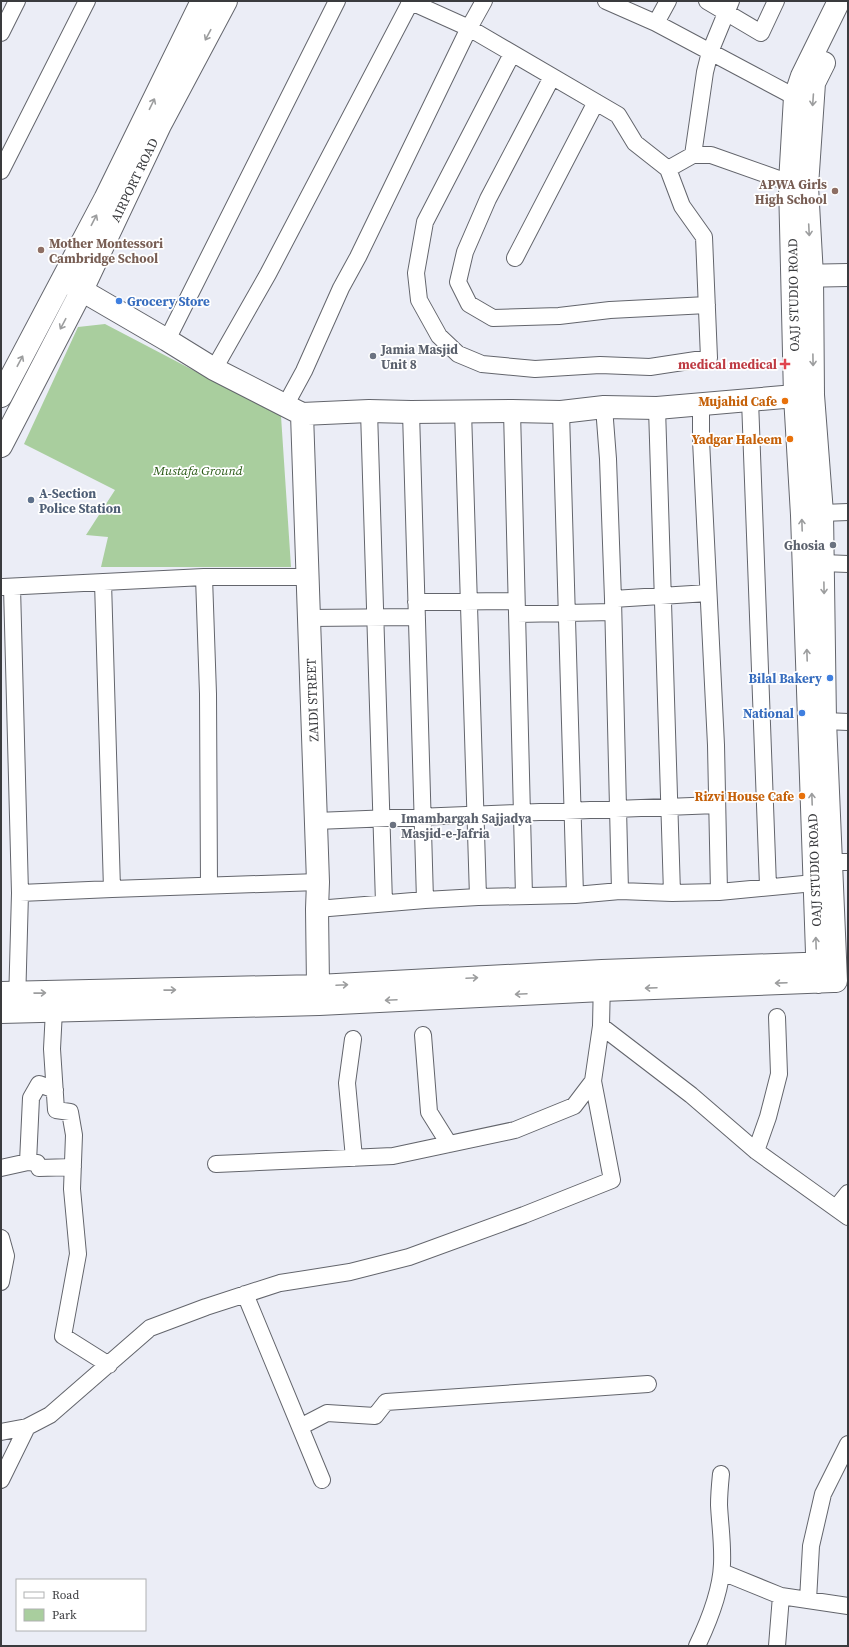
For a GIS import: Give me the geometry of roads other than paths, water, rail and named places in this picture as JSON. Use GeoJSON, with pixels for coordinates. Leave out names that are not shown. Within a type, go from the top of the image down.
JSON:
{"type":"FeatureCollection","features":[{"type":"Feature","properties":{"kind":"street"},"geometry":{"type":"LineString","coordinates":[[1,33],[17,1]]}},
{"type":"Feature","properties":{"kind":"street"},"geometry":{"type":"LineString","coordinates":[[1,171],[87,1]]}},
{"type":"Feature","properties":{"kind":"street","name":"AIRPORT ROAD"},"geometry":{"type":"LineString","coordinates":[[1,446],[72,285],[105,199],[202,1]]}},
{"type":"Feature","properties":{"kind":"street","name":"AIRPORT ROAD"},"geometry":{"type":"LineString","coordinates":[[1,396],[72,285],[226,1]]}},
{"type":"Feature","properties":{"kind":"street"},"geometry":{"type":"LineString","coordinates":[[167,340],[337,1]]}},
{"type":"Feature","properties":{"kind":"street"},"geometry":{"type":"LineString","coordinates":[[214,369],[268,274],[410,1],[469,28],[618,114],[635,143],[668,169],[682,206],[704,237],[709,358],[650,367],[600,365],[535,369],[482,364],[458,354],[440,336],[419,300],[416,273],[425,222],[512,54]]}},
{"type":"Feature","properties":{"kind":"street"},"geometry":{"type":"LineString","coordinates":[[293,410],[304,371],[342,288],[469,28],[484,1]]}},
{"type":"Feature","properties":{"kind":"street"},"geometry":{"type":"LineString","coordinates":[[606,1],[656,23],[795,97]]}},
{"type":"Feature","properties":{"kind":"street"},"geometry":{"type":"LineString","coordinates":[[656,23],[668,1]]}},
{"type":"Feature","properties":{"kind":"street"},"geometry":{"type":"LineString","coordinates":[[707,1],[728,7],[761,33],[776,1]]}},
{"type":"Feature","properties":{"kind":"street","name":"OAJJ STUDIO ROAD"},"geometry":{"type":"LineString","coordinates":[[802,276],[792,249],[790,183],[795,97],[802,76],[839,1]]}},
{"type":"Feature","properties":{"kind":"street"},"geometry":{"type":"LineString","coordinates":[[693,155],[700,102],[710,52],[728,7]]}},
{"type":"Feature","properties":{"kind":"street","name":"OAJJ STUDIO ROAD"},"geometry":{"type":"LineString","coordinates":[[834,972],[814,883],[802,515],[804,395],[802,276],[814,83],[848,13]]}},
{"type":"Feature","properties":{"kind":"street"},"geometry":{"type":"LineString","coordinates":[[552,77],[488,199],[465,252],[458,282],[469,304],[492,318],[559,316],[610,310],[707,304]]}},
{"type":"Feature","properties":{"kind":"street"},"geometry":{"type":"LineString","coordinates":[[515,258],[596,102]]}},
{"type":"Feature","properties":{"kind":"street"},"geometry":{"type":"LineString","coordinates":[[668,169],[693,155],[711,155],[790,183]]}},
{"type":"Feature","properties":{"kind":"street"},"geometry":{"type":"LineString","coordinates":[[802,276],[848,275]]}},
{"type":"Feature","properties":{"kind":"street"},"geometry":{"type":"LineString","coordinates":[[72,285],[214,369],[293,410],[561,412],[604,407],[657,408],[804,395]]}},
{"type":"Feature","properties":{"kind":"street","name":"OAJJ STUDIO ROAD"},"geometry":{"type":"LineString","coordinates":[[804,395],[822,513],[826,721],[839,862],[834,972]]}},
{"type":"Feature","properties":{"kind":"street"},"geometry":{"type":"LineString","coordinates":[[750,400],[768,886]]}},
{"type":"Feature","properties":{"kind":"street"},"geometry":{"type":"LineString","coordinates":[[701,403],[700,440],[716,745],[719,892]]}},
{"type":"Feature","properties":{"kind":"street"},"geometry":{"type":"LineString","coordinates":[[604,407],[608,459],[613,605],[620,892]]}},
{"type":"Feature","properties":{"kind":"street"},"geometry":{"type":"LineString","coordinates":[[657,408],[672,893]]}},
{"type":"Feature","properties":{"kind":"street","name":"ZAIDI STREET"},"geometry":{"type":"LineString","coordinates":[[293,410],[308,577],[318,882],[318,986]]}},
{"type":"Feature","properties":{"kind":"street"},"geometry":{"type":"LineString","coordinates":[[369,411],[384,903]]}},
{"type":"Feature","properties":{"kind":"street"},"geometry":{"type":"LineString","coordinates":[[463,411],[478,898]]}},
{"type":"Feature","properties":{"kind":"street"},"geometry":{"type":"LineString","coordinates":[[512,411],[524,896]]}},
{"type":"Feature","properties":{"kind":"street"},"geometry":{"type":"LineString","coordinates":[[411,412],[425,900]]}},
{"type":"Feature","properties":{"kind":"street"},"geometry":{"type":"LineString","coordinates":[[561,412],[575,895]]}},
{"type":"Feature","properties":{"kind":"street"},"geometry":{"type":"LineString","coordinates":[[822,513],[848,512]]}},
{"type":"Feature","properties":{"kind":"street"},"geometry":{"type":"LineString","coordinates":[[823,563],[848,564]]}},
{"type":"Feature","properties":{"kind":"street"},"geometry":{"type":"LineString","coordinates":[[204,577],[208,694],[209,886]]}},
{"type":"Feature","properties":{"kind":"street"},"geometry":{"type":"LineString","coordinates":[[9,1002],[20,893],[7,587],[204,577],[308,577]]}},
{"type":"Feature","properties":{"kind":"street"},"geometry":{"type":"LineString","coordinates":[[103,582],[112,889]]}},
{"type":"Feature","properties":{"kind":"street"},"geometry":{"type":"LineString","coordinates":[[309,618],[375,617],[469,601],[567,613],[663,596],[708,593]]}},
{"type":"Feature","properties":{"kind":"street"},"geometry":{"type":"LineString","coordinates":[[826,721],[848,722]]}},
{"type":"Feature","properties":{"kind":"street"},"geometry":{"type":"LineString","coordinates":[[316,821],[717,805]]}},
{"type":"Feature","properties":{"kind":"street"},"geometry":{"type":"LineString","coordinates":[[20,893],[318,882]]}},
{"type":"Feature","properties":{"kind":"street"},"geometry":{"type":"LineString","coordinates":[[317,909],[425,900],[620,892],[719,892],[768,886],[776,887],[814,883]]}},
{"type":"Feature","properties":{"kind":"street"},"geometry":{"type":"LineString","coordinates":[[9,1002],[318,986],[602,980],[834,972]]}},
{"type":"Feature","properties":{"kind":"street"},"geometry":{"type":"LineString","coordinates":[[9,1002],[54,1010],[319,1004],[602,980]]}},
{"type":"Feature","properties":{"kind":"street"},"geometry":{"type":"LineString","coordinates":[[1,1432],[27,1426],[50,1415],[150,1328],[206,1307],[280,1283],[350,1272],[409,1257],[524,1215],[612,1180],[593,1081],[601,1026],[602,980]]}},
{"type":"Feature","properties":{"kind":"street"},"geometry":{"type":"LineString","coordinates":[[54,1010],[52,1049],[56,1110],[70,1112],[74,1135],[72,1189],[78,1254],[63,1336],[109,1365]]}},
{"type":"Feature","properties":{"kind":"street"},"geometry":{"type":"LineString","coordinates":[[756,1151],[768,1117],[779,1074],[777,1017]]}},
{"type":"Feature","properties":{"kind":"street"},"geometry":{"type":"LineString","coordinates":[[601,1026],[691,1095],[756,1151],[842,1212],[848,1193]]}},
{"type":"Feature","properties":{"kind":"street"},"geometry":{"type":"LineString","coordinates":[[423,1036],[429,1112],[448,1144]]}},
{"type":"Feature","properties":{"kind":"street"},"geometry":{"type":"LineString","coordinates":[[353,1039],[347,1083],[354,1158]]}},
{"type":"Feature","properties":{"kind":"street"},"geometry":{"type":"LineString","coordinates":[[216,1164],[393,1156],[515,1130],[574,1106],[593,1081]]}},
{"type":"Feature","properties":{"kind":"street"},"geometry":{"type":"LineString","coordinates":[[28,1162],[31,1098],[39,1084],[55,1090]]}},
{"type":"Feature","properties":{"kind":"street"},"geometry":{"type":"LineString","coordinates":[[1,1168],[28,1162],[37,1163],[39,1168],[72,1167]]}},
{"type":"Feature","properties":{"kind":"street"},"geometry":{"type":"LineString","coordinates":[[1,1238],[6,1256],[1,1282]]}},
{"type":"Feature","properties":{"kind":"street"},"geometry":{"type":"LineString","coordinates":[[246,1294],[322,1480]]}},
{"type":"Feature","properties":{"kind":"street"},"geometry":{"type":"LineString","coordinates":[[300,1427],[327,1413],[375,1416],[386,1402],[648,1384]]}},
{"type":"Feature","properties":{"kind":"street"},"geometry":{"type":"LineString","coordinates":[[1,1480],[27,1426]]}},
{"type":"Feature","properties":{"kind":"street"},"geometry":{"type":"LineString","coordinates":[[808,1600],[811,1546],[823,1494],[848,1444]]}},
{"type":"Feature","properties":{"kind":"street"},"geometry":{"type":"LineString","coordinates":[[697,1646],[715,1602],[722,1572],[722,1523],[719,1505],[721,1474]]}},
{"type":"Feature","properties":{"kind":"street"},"geometry":{"type":"LineString","coordinates":[[722,1572],[781,1596],[848,1606]]}},
{"type":"Feature","properties":{"kind":"street"},"geometry":{"type":"LineString","coordinates":[[777,1646],[781,1596]]}},
{"type":"Feature","properties":{"kind":"place","name":"APWA Girls High School"},"geometry":{"type":"Point","coordinates":[835,191]}},
{"type":"Feature","properties":{"kind":"place","name":"Mother Montessori Cambridge School"},"geometry":{"type":"Point","coordinates":[41,250]}},
{"type":"Feature","properties":{"kind":"place","name":"Grocery Store"},"geometry":{"type":"Point","coordinates":[119,301]}},
{"type":"Feature","properties":{"kind":"place","name":"Jamia Masjid Unit 8"},"geometry":{"type":"Point","coordinates":[373,356]}},
{"type":"Feature","properties":{"kind":"place","name":"medical medical"},"geometry":{"type":"Point","coordinates":[785,364]}},
{"type":"Feature","properties":{"kind":"place","name":"Mujahid Cafe"},"geometry":{"type":"Point","coordinates":[785,401]}},
{"type":"Feature","properties":{"kind":"place","name":"Yadgar Haleem"},"geometry":{"type":"Point","coordinates":[790,439]}},
{"type":"Feature","properties":{"kind":"place","name":"A-Section Police Station"},"geometry":{"type":"Point","coordinates":[31,500]}},
{"type":"Feature","properties":{"kind":"place","name":"Ghosia"},"geometry":{"type":"Point","coordinates":[833,545]}},
{"type":"Feature","properties":{"kind":"place","name":"Bilal Bakery"},"geometry":{"type":"Point","coordinates":[830,678]}},
{"type":"Feature","properties":{"kind":"place","name":"National"},"geometry":{"type":"Point","coordinates":[802,713]}},
{"type":"Feature","properties":{"kind":"place","name":"Rizvi House Cafe"},"geometry":{"type":"Point","coordinates":[802,796]}},
{"type":"Feature","properties":{"kind":"place","name":"Imambargah Sajjadya Masjid-e-Jafria"},"geometry":{"type":"Point","coordinates":[393,825]}},
{"type":"Feature","properties":{"kind":"park label","name":"Mustafa Ground"},"geometry":{"type":"Point","coordinates":[198,470]}}]}
